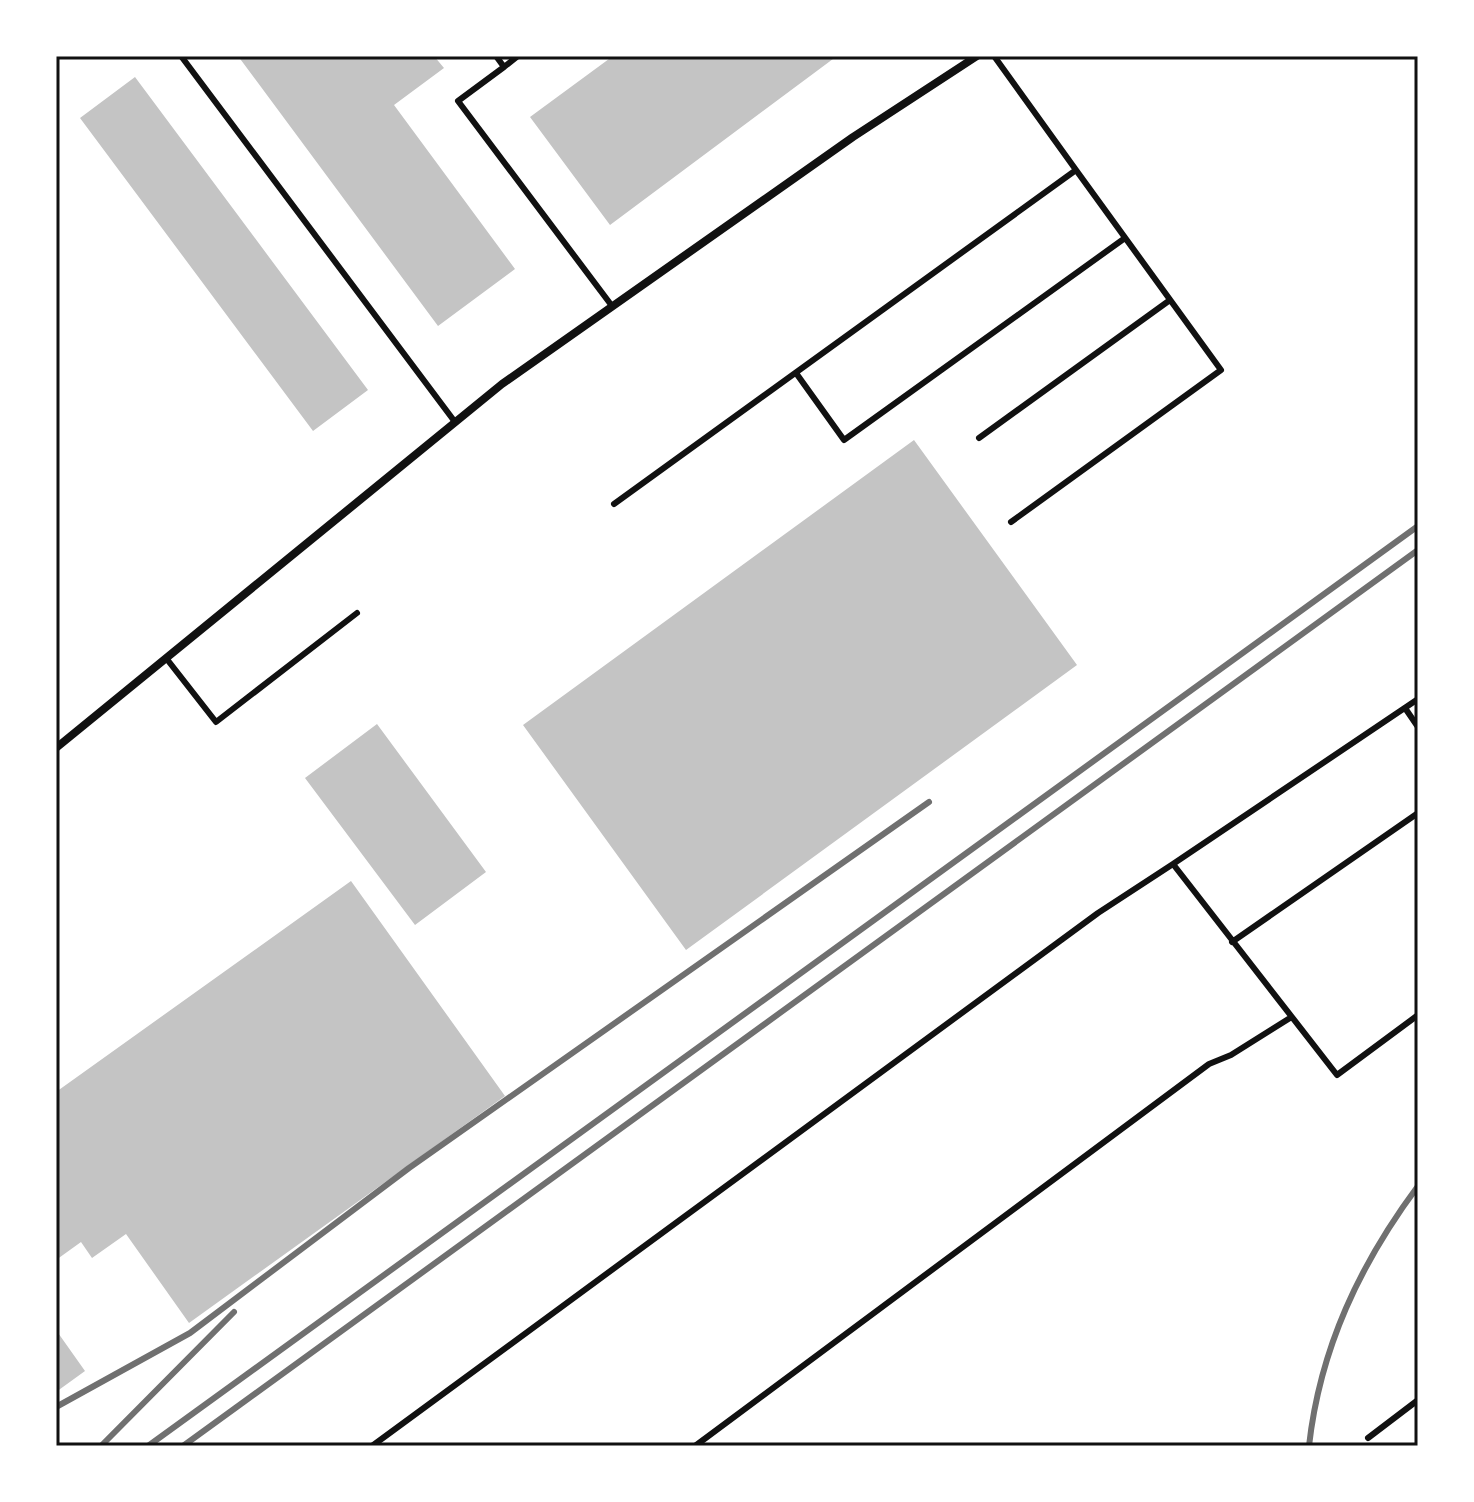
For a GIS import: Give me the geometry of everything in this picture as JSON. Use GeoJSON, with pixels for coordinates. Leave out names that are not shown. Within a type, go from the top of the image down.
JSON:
{"type":"FeatureCollection","features":[{"type":"Feature","properties":{"kind":"street"},"geometry":{"type":"LineString","coordinates":[[56,748],[502,384],[853,137],[977,56]]}},
{"type":"Feature","properties":{"kind":"lane"},"geometry":{"type":"LineString","coordinates":[[181,56],[455,422]]}},
{"type":"Feature","properties":{"kind":"lane"},"geometry":{"type":"LineString","coordinates":[[496,56],[504,67]]}},
{"type":"Feature","properties":{"kind":"lane"},"geometry":{"type":"LineString","coordinates":[[518,56],[458,101],[612,306]]}},
{"type":"Feature","properties":{"kind":"lane"},"geometry":{"type":"LineString","coordinates":[[994,56],[1221,370],[1011,522]]}},
{"type":"Feature","properties":{"kind":"lane"},"geometry":{"type":"LineString","coordinates":[[614,504],[1076,170]]}},
{"type":"Feature","properties":{"kind":"lane"},"geometry":{"type":"LineString","coordinates":[[796,373],[844,440],[1125,238]]}},
{"type":"Feature","properties":{"kind":"lane"},"geometry":{"type":"LineString","coordinates":[[979,438],[1170,300]]}},
{"type":"Feature","properties":{"kind":"lane"},"geometry":{"type":"LineString","coordinates":[[166,658],[216,722],[357,613]]}},
{"type":"Feature","properties":{"kind":"lane"},"geometry":{"type":"LineString","coordinates":[[372,1446],[1098,913],[1418,699]]}},
{"type":"Feature","properties":{"kind":"lane"},"geometry":{"type":"LineString","coordinates":[[1405,708],[1418,727]]}},
{"type":"Feature","properties":{"kind":"lane"},"geometry":{"type":"LineString","coordinates":[[1232,942],[1418,813]]}},
{"type":"Feature","properties":{"kind":"lane"},"geometry":{"type":"LineString","coordinates":[[1173,864],[1337,1075],[1418,1015]]}},
{"type":"Feature","properties":{"kind":"lane"},"geometry":{"type":"LineString","coordinates":[[695,1446],[1209,1064],[1231,1055],[1290,1018]]}},
{"type":"Feature","properties":{"kind":"lane"},"geometry":{"type":"LineString","coordinates":[[1368,1438],[1418,1400]]}},
{"type":"Feature","properties":{"kind":"building"},"geometry":{"type":"Polygon","coordinates":[[[238,56],[434,56],[444,68],[394,105],[515,269],[438,326],[238,56]]]}},
{"type":"Feature","properties":{"kind":"building"},"geometry":{"type":"Polygon","coordinates":[[[613,56],[837,56],[610,225],[530,117],[613,56]]]}},
{"type":"Feature","properties":{"kind":"building"},"geometry":{"type":"Polygon","coordinates":[[[135,77],[368,390],[313,431],[80,118],[135,77]]]}},
{"type":"Feature","properties":{"kind":"building"},"geometry":{"type":"Polygon","coordinates":[[[914,440],[1077,665],[686,950],[523,725],[914,440]]]}},
{"type":"Feature","properties":{"kind":"building"},"geometry":{"type":"Polygon","coordinates":[[[377,724],[486,872],[415,925],[305,778],[377,724]]]}},
{"type":"Feature","properties":{"kind":"building"},"geometry":{"type":"Polygon","coordinates":[[[351,881],[505,1096],[189,1323],[126,1234],[92,1258],[81,1242],[56,1260],[56,1092],[351,881]]]}},
{"type":"Feature","properties":{"kind":"building"},"geometry":{"type":"Polygon","coordinates":[[[56,1330],[85,1371],[56,1392],[56,1330]]]}},
{"type":"Feature","properties":{"kind":"railway"},"geometry":{"type":"LineString","coordinates":[[148,1446],[1418,526]]}},
{"type":"Feature","properties":{"kind":"railway"},"geometry":{"type":"LineString","coordinates":[[183,1446],[1418,550]]}},
{"type":"Feature","properties":{"kind":"railway"},"geometry":{"type":"LineString","coordinates":[[56,1407],[190,1333],[409,1168],[929,802]]}},
{"type":"Feature","properties":{"kind":"railway"},"geometry":{"type":"LineString","coordinates":[[1309,1446],[1323,1375],[1346,1308],[1378,1246],[1418,1186]]}},
{"type":"Feature","properties":{"kind":"railway"},"geometry":{"type":"LineString","coordinates":[[101,1446],[234,1312]]}}]}
